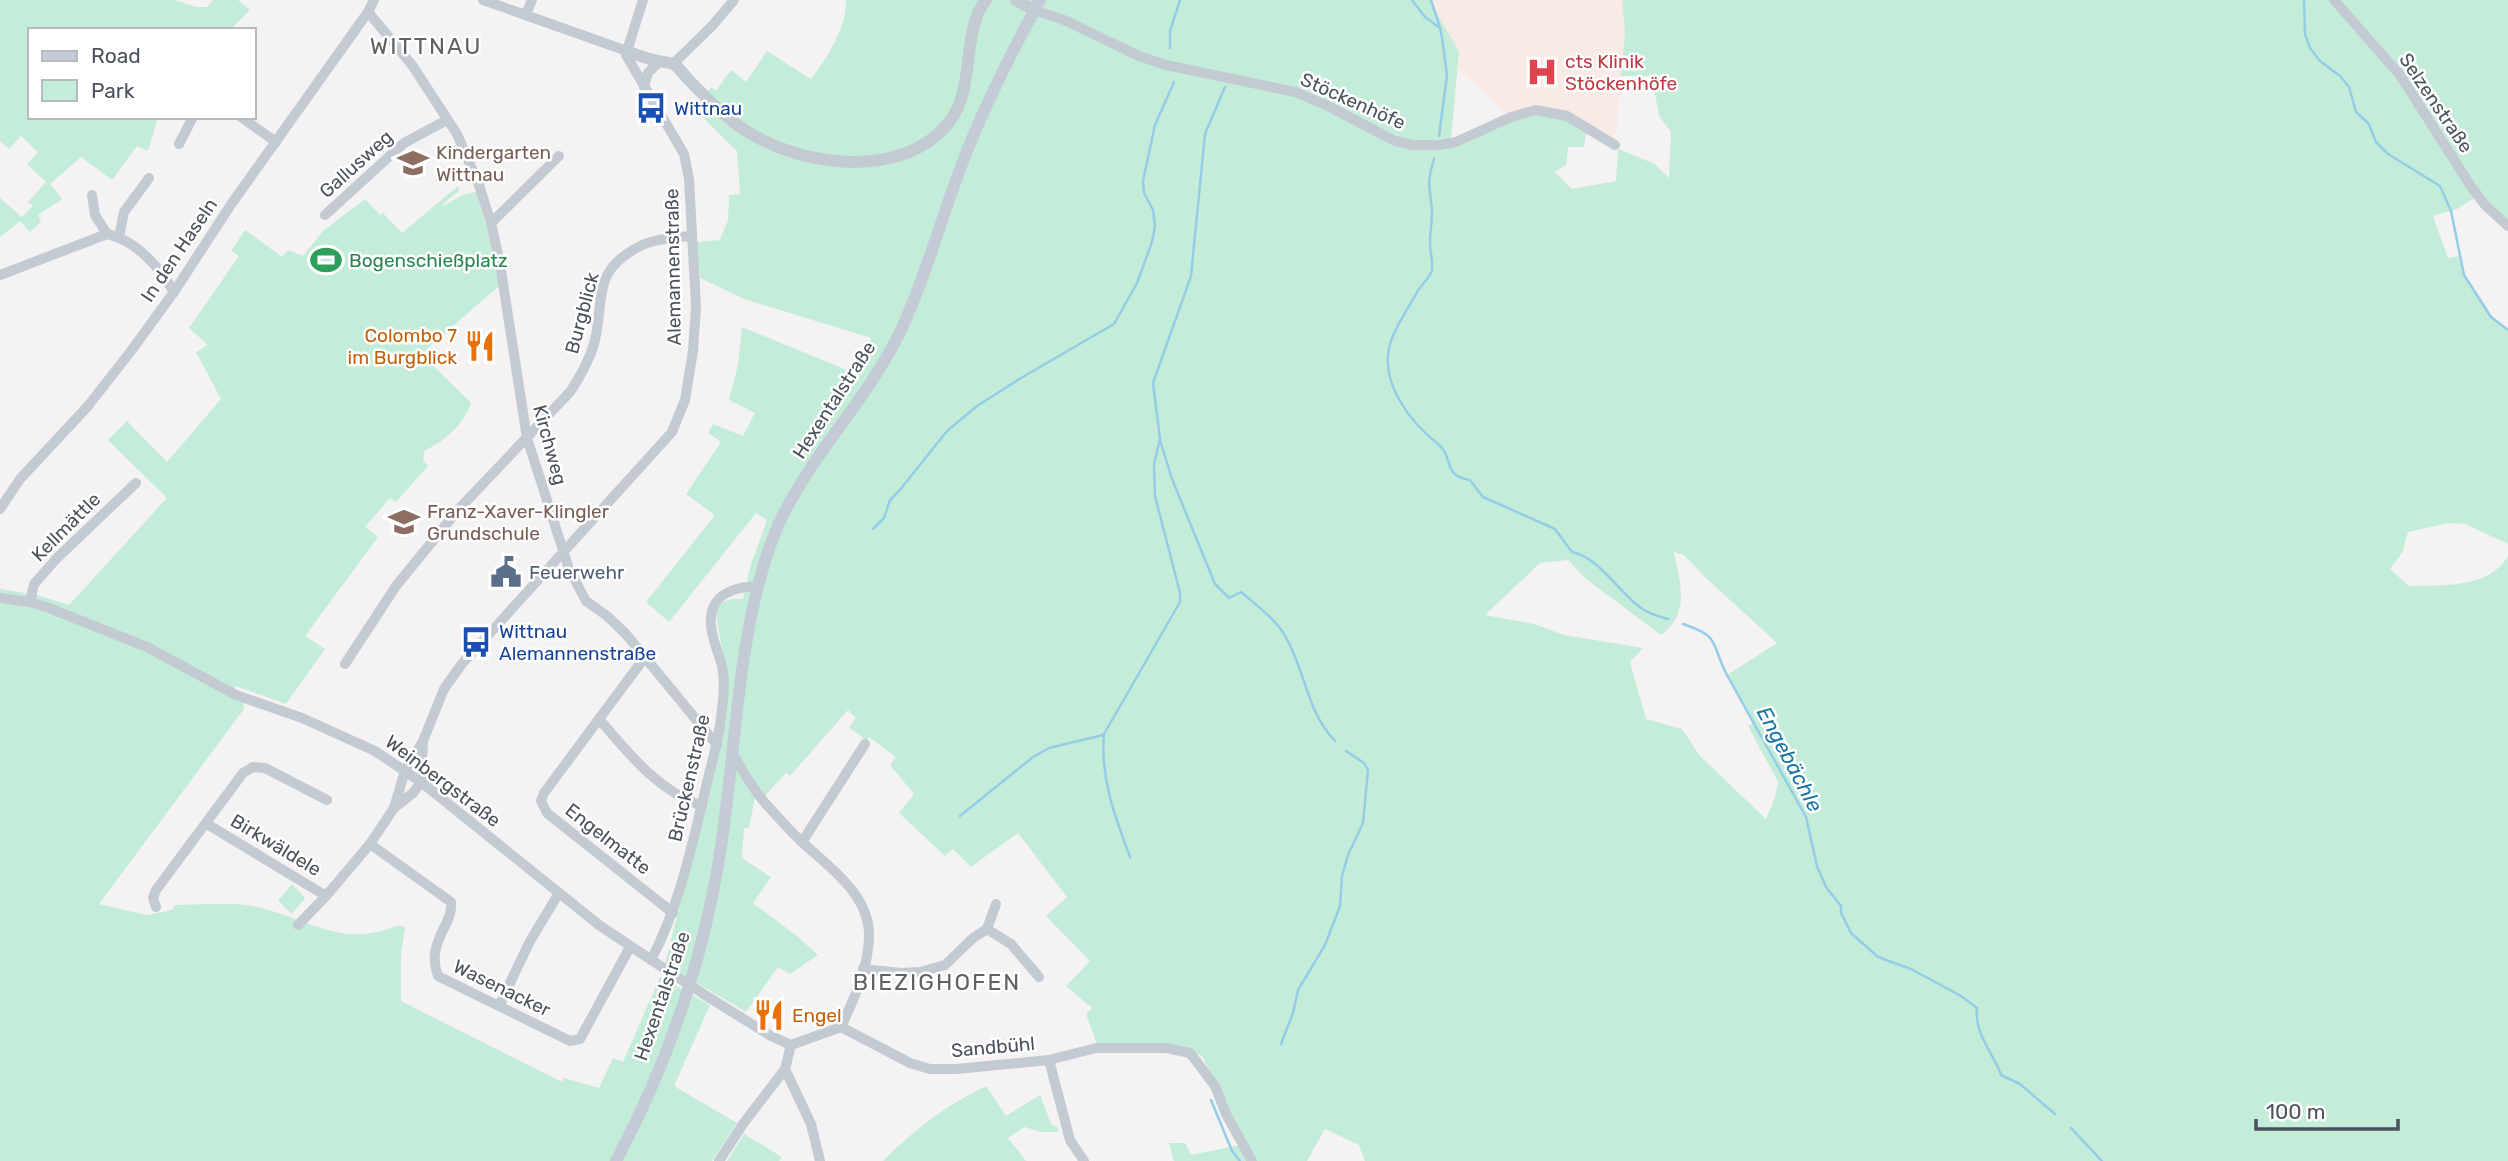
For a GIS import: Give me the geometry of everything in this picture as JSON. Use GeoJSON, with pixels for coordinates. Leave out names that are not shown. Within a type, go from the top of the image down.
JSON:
{"type":"FeatureCollection","features":[{"type":"Feature","properties":{"kind":"main road","name":"Hexentalstraße"},"geometry":{"type":"LineString","coordinates":[[616,1161],[635,1126],[695,971],[714,891],[757,587],[769,547],[782,516],[813,466],[869,387],[902,328],[971,142],[1037,5]]}},
{"type":"Feature","properties":{"kind":"street","name":"In den Haseln"},"geometry":{"type":"LineString","coordinates":[[0,509],[20,479],[88,406],[174,292],[232,203],[374,0]]}},
{"type":"Feature","properties":{"kind":"street"},"geometry":{"type":"LineString","coordinates":[[483,0],[659,62],[673,64],[709,102],[763,142],[800,156],[847,162],[909,152],[926,143],[943,128],[955,112],[968,66],[974,23],[978,10],[986,0]]}},
{"type":"Feature","properties":{"kind":"street"},"geometry":{"type":"LineString","coordinates":[[526,14],[532,0]]}},
{"type":"Feature","properties":{"kind":"street"},"geometry":{"type":"LineString","coordinates":[[627,51],[643,0]]}},
{"type":"Feature","properties":{"kind":"street"},"geometry":{"type":"LineString","coordinates":[[673,64],[734,0]]}},
{"type":"Feature","properties":{"kind":"street"},"geometry":{"type":"LineString","coordinates":[[1016,0],[1037,5]]}},
{"type":"Feature","properties":{"kind":"street","name":"Selzenstraße"},"geometry":{"type":"LineString","coordinates":[[2334,0],[2400,75],[2470,185],[2485,205],[2508,226]]}},
{"type":"Feature","properties":{"kind":"street","name":"Stöckenhöfe"},"geometry":{"type":"LineString","coordinates":[[1037,5],[1139,56],[1166,65],[1295,92],[1395,141],[1413,145],[1456,142],[1511,117],[1536,110],[1567,116],[1615,145]]}},
{"type":"Feature","properties":{"kind":"street","name":"Kirchweg"},"geometry":{"type":"LineString","coordinates":[[368,12],[412,65],[447,120],[465,151],[491,223],[500,264],[527,438],[569,569],[586,601],[607,616],[645,657],[717,745]]}},
{"type":"Feature","properties":{"kind":"street","name":"Alemannenstraße"},"geometry":{"type":"LineString","coordinates":[[298,925],[370,844],[394,808],[405,771],[423,741],[444,689],[461,665],[672,432],[685,400],[693,351],[696,306],[689,179],[684,154],[626,55],[627,51]]}},
{"type":"Feature","properties":{"kind":"street"},"geometry":{"type":"LineString","coordinates":[[644,87],[649,73],[659,62]]}},
{"type":"Feature","properties":{"kind":"street"},"geometry":{"type":"LineString","coordinates":[[179,144],[192,119]]}},
{"type":"Feature","properties":{"kind":"street"},"geometry":{"type":"LineString","coordinates":[[244,119],[276,142]]}},
{"type":"Feature","properties":{"kind":"street","name":"Gallusweg"},"geometry":{"type":"LineString","coordinates":[[325,215],[404,143],[447,120]]}},
{"type":"Feature","properties":{"kind":"street"},"geometry":{"type":"LineString","coordinates":[[491,223],[559,156]]}},
{"type":"Feature","properties":{"kind":"street"},"geometry":{"type":"LineString","coordinates":[[119,237],[124,212],[149,178]]}},
{"type":"Feature","properties":{"kind":"street"},"geometry":{"type":"LineString","coordinates":[[92,195],[95,215],[107,234]]}},
{"type":"Feature","properties":{"kind":"street"},"geometry":{"type":"LineString","coordinates":[[0,275],[107,234],[119,237],[160,269],[174,292]]}},
{"type":"Feature","properties":{"kind":"street","name":"Burgblick"},"geometry":{"type":"LineString","coordinates":[[345,664],[396,586],[465,502],[552,412],[580,377],[594,346],[600,323],[605,280],[614,266],[626,255],[654,241],[692,236]]}},
{"type":"Feature","properties":{"kind":"street","name":"Kellmättle"},"geometry":{"type":"LineString","coordinates":[[30,602],[34,584],[57,558],[136,483]]}},
{"type":"Feature","properties":{"kind":"street","name":"Brückenstraße"},"geometry":{"type":"LineString","coordinates":[[652,960],[673,913],[717,745],[724,686],[711,616],[716,602],[726,593],[757,587]]}},
{"type":"Feature","properties":{"kind":"street","name":"Weinbergstraße"},"geometry":{"type":"LineString","coordinates":[[0,598],[30,602],[147,647],[236,695],[302,718],[358,743],[421,782],[630,947],[771,1036],[791,1045]]}},
{"type":"Feature","properties":{"kind":"street","name":"Engelmatte"},"geometry":{"type":"LineString","coordinates":[[645,657],[544,793],[541,801],[543,809],[673,913]]}},
{"type":"Feature","properties":{"kind":"street"},"geometry":{"type":"LineString","coordinates":[[599,719],[631,757],[684,800],[702,806]]}},
{"type":"Feature","properties":{"kind":"street","name":"Alemannenstraße"},"geometry":{"type":"LineString","coordinates":[[394,808],[413,793],[421,782],[423,741]]}},
{"type":"Feature","properties":{"kind":"street"},"geometry":{"type":"LineString","coordinates":[[802,842],[865,744]]}},
{"type":"Feature","properties":{"kind":"street"},"geometry":{"type":"LineString","coordinates":[[719,1161],[785,1069],[791,1045],[841,1027],[855,997],[869,933],[861,904],[846,884],[758,795],[733,754]]}},
{"type":"Feature","properties":{"kind":"street","name":"Birkwäldele"},"geometry":{"type":"LineString","coordinates":[[156,907],[153,898],[156,890],[243,772],[253,767],[265,768],[327,800]]}},
{"type":"Feature","properties":{"kind":"street","name":"Birkwäldele"},"geometry":{"type":"LineString","coordinates":[[207,824],[326,896]]}},
{"type":"Feature","properties":{"kind":"street","name":"Wasenacker"},"geometry":{"type":"LineString","coordinates":[[370,844],[451,902],[452,911],[436,944],[435,969],[438,976],[570,1041],[580,1039],[630,947]]}},
{"type":"Feature","properties":{"kind":"street"},"geometry":{"type":"LineString","coordinates":[[499,1006],[530,940],[559,893]]}},
{"type":"Feature","properties":{"kind":"street"},"geometry":{"type":"LineString","coordinates":[[863,969],[901,973],[920,972],[945,965],[973,938],[987,929],[996,904]]}},
{"type":"Feature","properties":{"kind":"street"},"geometry":{"type":"LineString","coordinates":[[987,929],[1012,944],[1039,976]]}},
{"type":"Feature","properties":{"kind":"street","name":"Sandbühl"},"geometry":{"type":"LineString","coordinates":[[841,1027],[911,1063],[930,1069],[1049,1060],[1070,1140],[1084,1161]]}},
{"type":"Feature","properties":{"kind":"street"},"geometry":{"type":"LineString","coordinates":[[1049,1060],[1096,1048],[1167,1048],[1190,1053],[1215,1086],[1226,1114],[1252,1161]]}},
{"type":"Feature","properties":{"kind":"street"},"geometry":{"type":"LineString","coordinates":[[785,1069],[811,1124],[820,1161]]}},
{"type":"Feature","properties":{"kind":"shaded area","name":"cts Klinik Stöckenhöfe"},"geometry":{"type":"Polygon","coordinates":[[[1430,0],[1622,0],[1625,33],[1615,145],[1587,126],[1511,117],[1458,69],[1459,52],[1430,0]]]}},
{"type":"Feature","properties":{"kind":"green space"},"geometry":{"type":"Polygon","coordinates":[[[0,0],[175,0],[196,7],[207,7],[213,0],[238,0],[250,10],[232,28],[28,28],[28,119],[157,119],[148,151],[137,146],[112,180],[81,157],[50,184],[62,199],[38,215],[41,222],[30,232],[20,221],[0,237],[0,198],[22,217],[33,206],[28,202],[46,182],[27,164],[38,152],[21,136],[9,149],[0,141],[0,0]]]}},
{"type":"Feature","properties":{"kind":"green space"},"geometry":{"type":"Polygon","coordinates":[[[846,0],[1430,0],[1459,52],[1451,140],[1536,110],[1587,126],[1584,147],[1568,147],[1566,165],[1555,172],[1572,189],[1616,181],[1618,149],[1655,164],[1669,178],[1671,132],[1659,116],[1652,76],[1621,76],[1625,33],[1622,0],[2508,0],[2508,226],[2478,196],[2457,209],[2433,216],[2448,258],[2459,256],[2466,278],[2477,298],[2508,330],[2508,544],[2465,524],[2448,523],[2408,532],[2402,553],[2390,569],[2409,586],[2450,585],[2477,580],[2489,574],[2500,567],[2508,556],[2508,1161],[1365,1161],[1359,1145],[1325,1129],[1307,1161],[1174,1161],[1169,1143],[1185,1143],[1191,1155],[1246,1144],[1202,1056],[1168,1043],[1097,1044],[1086,1014],[1092,1008],[1066,986],[1090,961],[1046,916],[1067,897],[1018,833],[971,867],[953,849],[945,856],[899,813],[914,794],[890,765],[896,757],[869,737],[866,740],[849,727],[856,718],[848,710],[790,776],[786,773],[764,797],[755,797],[749,828],[744,828],[742,858],[771,877],[753,903],[818,955],[790,974],[778,967],[746,1012],[665,964],[726,720],[727,678],[716,615],[725,601],[743,599],[751,564],[767,520],[756,513],[669,622],[646,602],[715,515],[686,494],[721,442],[708,433],[713,424],[743,436],[755,413],[729,400],[738,365],[742,327],[852,372],[871,338],[744,299],[700,278],[696,242],[720,240],[728,220],[729,195],[740,194],[737,151],[699,114],[714,99],[707,92],[711,87],[716,91],[731,70],[746,82],[767,51],[811,79],[835,42],[846,0]],[[1674,552],[1680,586],[1680,607],[1677,617],[1661,635],[1586,579],[1568,560],[1540,563],[1485,615],[1534,624],[1564,635],[1643,648],[1630,662],[1646,719],[1682,729],[1700,756],[1766,819],[1778,782],[1748,726],[1753,724],[1727,675],[1777,643],[1684,555],[1674,552]]]}},
{"type":"Feature","properties":{"kind":"green space"},"geometry":{"type":"Polygon","coordinates":[[[458,186],[459,191],[443,204],[444,206],[462,195],[476,192],[488,232],[499,286],[421,354],[471,403],[468,410],[446,437],[425,450],[423,460],[428,466],[396,502],[390,498],[365,527],[378,537],[305,636],[325,649],[286,704],[236,686],[231,697],[243,702],[244,709],[99,904],[147,915],[172,910],[175,905],[241,905],[262,908],[314,926],[345,933],[362,934],[399,925],[405,928],[401,954],[401,1001],[562,1082],[564,1078],[599,1088],[613,1058],[623,1062],[660,977],[710,1005],[674,1086],[737,1123],[712,1161],[0,1161],[0,589],[37,595],[69,605],[167,498],[108,440],[127,421],[167,462],[221,399],[196,352],[208,345],[189,328],[239,256],[231,251],[245,230],[282,257],[288,250],[303,256],[323,231],[365,199],[402,233],[458,186]]]}},
{"type":"Feature","properties":{"kind":"green space"},"geometry":{"type":"Polygon","coordinates":[[[292,884],[305,898],[292,914],[278,901],[292,884]]]}},
{"type":"Feature","properties":{"kind":"green space"},"geometry":{"type":"Polygon","coordinates":[[[986,1086],[1006,1116],[1040,1095],[1051,1124],[1058,1128],[1058,1132],[1040,1132],[1025,1127],[1008,1138],[1026,1161],[883,1161],[931,1119],[986,1086]]]}},
{"type":"Feature","properties":{"kind":"green space"},"geometry":{"type":"Polygon","coordinates":[[[744,1134],[782,1157],[779,1161],[727,1161],[744,1134]]]}},
{"type":"Feature","properties":{"kind":"waterway"},"geometry":{"type":"LineString","coordinates":[[1170,48],[1170,31],[1180,0]]}},
{"type":"Feature","properties":{"kind":"waterway","name":"Engebächle"},"geometry":{"type":"LineString","coordinates":[[1412,0],[1425,17],[1440,28],[1442,38],[1447,75],[1439,136]]}},
{"type":"Feature","properties":{"kind":"waterway"},"geometry":{"type":"LineString","coordinates":[[1431,0],[1440,28]]}},
{"type":"Feature","properties":{"kind":"waterway"},"geometry":{"type":"LineString","coordinates":[[2304,0],[2305,34],[2310,48],[2320,61],[2340,76],[2349,87],[2356,112],[2369,124],[2376,142],[2388,154],[2440,186],[2451,211],[2464,275],[2491,317],[2508,330]]}},
{"type":"Feature","properties":{"kind":"waterway"},"geometry":{"type":"LineString","coordinates":[[873,529],[884,518],[890,500],[947,431],[977,406],[1114,324],[1137,283],[1152,242],[1155,226],[1153,210],[1144,193],[1143,181],[1155,125],[1174,82]]}},
{"type":"Feature","properties":{"kind":"waterway"},"geometry":{"type":"LineString","coordinates":[[1130,857],[1114,812],[1107,782],[1104,734],[1180,602],[1155,496],[1154,464],[1160,439],[1153,383],[1191,276],[1205,134],[1225,87]]}},
{"type":"Feature","properties":{"kind":"waterway","name":"Engebächle"},"geometry":{"type":"LineString","coordinates":[[1434,159],[1429,180],[1432,270],[1417,292],[1390,344],[1389,373],[1399,400],[1417,424],[1443,449],[1455,474],[1470,480],[1483,497],[1555,529],[1572,552],[1591,560],[1640,608],[1668,619]]}},
{"type":"Feature","properties":{"kind":"waterway"},"geometry":{"type":"LineString","coordinates":[[1160,440],[1172,479],[1215,584],[1229,598],[1241,592],[1280,628],[1291,647],[1318,716],[1335,741]]}},
{"type":"Feature","properties":{"kind":"waterway","name":"Engebächle"},"geometry":{"type":"LineString","coordinates":[[1683,624],[1704,633],[1713,642],[1727,675],[1806,817],[1817,866],[1826,887],[1841,906],[1841,913],[1851,933],[1878,957],[1911,969],[1961,996],[1977,1008],[1981,1035],[2001,1075],[2020,1084],[2055,1114]]}},
{"type":"Feature","properties":{"kind":"waterway"},"geometry":{"type":"LineString","coordinates":[[960,816],[1033,757],[1049,748],[1103,735]]}},
{"type":"Feature","properties":{"kind":"waterway"},"geometry":{"type":"LineString","coordinates":[[1281,1044],[1293,1013],[1298,990],[1325,945],[1340,906],[1342,876],[1348,855],[1363,823],[1368,770],[1364,763],[1346,751]]}},
{"type":"Feature","properties":{"kind":"waterway"},"geometry":{"type":"LineString","coordinates":[[1211,1100],[1232,1151],[1240,1161]]}},
{"type":"Feature","properties":{"kind":"waterway","name":"Engebächle"},"geometry":{"type":"LineString","coordinates":[[2071,1128],[2102,1161]]}},
{"type":"Feature","properties":{"kind":"place","name":"cts Klinik Stöckenhöfe"},"geometry":{"type":"Point","coordinates":[1542,72]}},
{"type":"Feature","properties":{"kind":"place","name":"Wittnau"},"geometry":{"type":"Point","coordinates":[651,108]}},
{"type":"Feature","properties":{"kind":"place","name":"Kindergarten Wittnau"},"geometry":{"type":"Point","coordinates":[413,163]}},
{"type":"Feature","properties":{"kind":"place","name":"Bogenschießplatz"},"geometry":{"type":"Point","coordinates":[326,260]}},
{"type":"Feature","properties":{"kind":"place","name":"Colombo 7 im Burgblick"},"geometry":{"type":"Point","coordinates":[480,346]}},
{"type":"Feature","properties":{"kind":"place","name":"Franz-Xaver-Klingler Grundschule"},"geometry":{"type":"Point","coordinates":[404,522]}},
{"type":"Feature","properties":{"kind":"place","name":"Feuerwehr"},"geometry":{"type":"Point","coordinates":[506,572]}},
{"type":"Feature","properties":{"kind":"place","name":"Wittnau Alemannenstraße"},"geometry":{"type":"Point","coordinates":[476,642]}},
{"type":"Feature","properties":{"kind":"place","name":"Engel"},"geometry":{"type":"Point","coordinates":[769,1015]}},
{"type":"Feature","properties":{"kind":"district","name":"WITTNAU"},"geometry":{"type":"Point","coordinates":[426,46]}},
{"type":"Feature","properties":{"kind":"district","name":"BIEZIGHOFEN"},"geometry":{"type":"Point","coordinates":[937,982]}}]}
